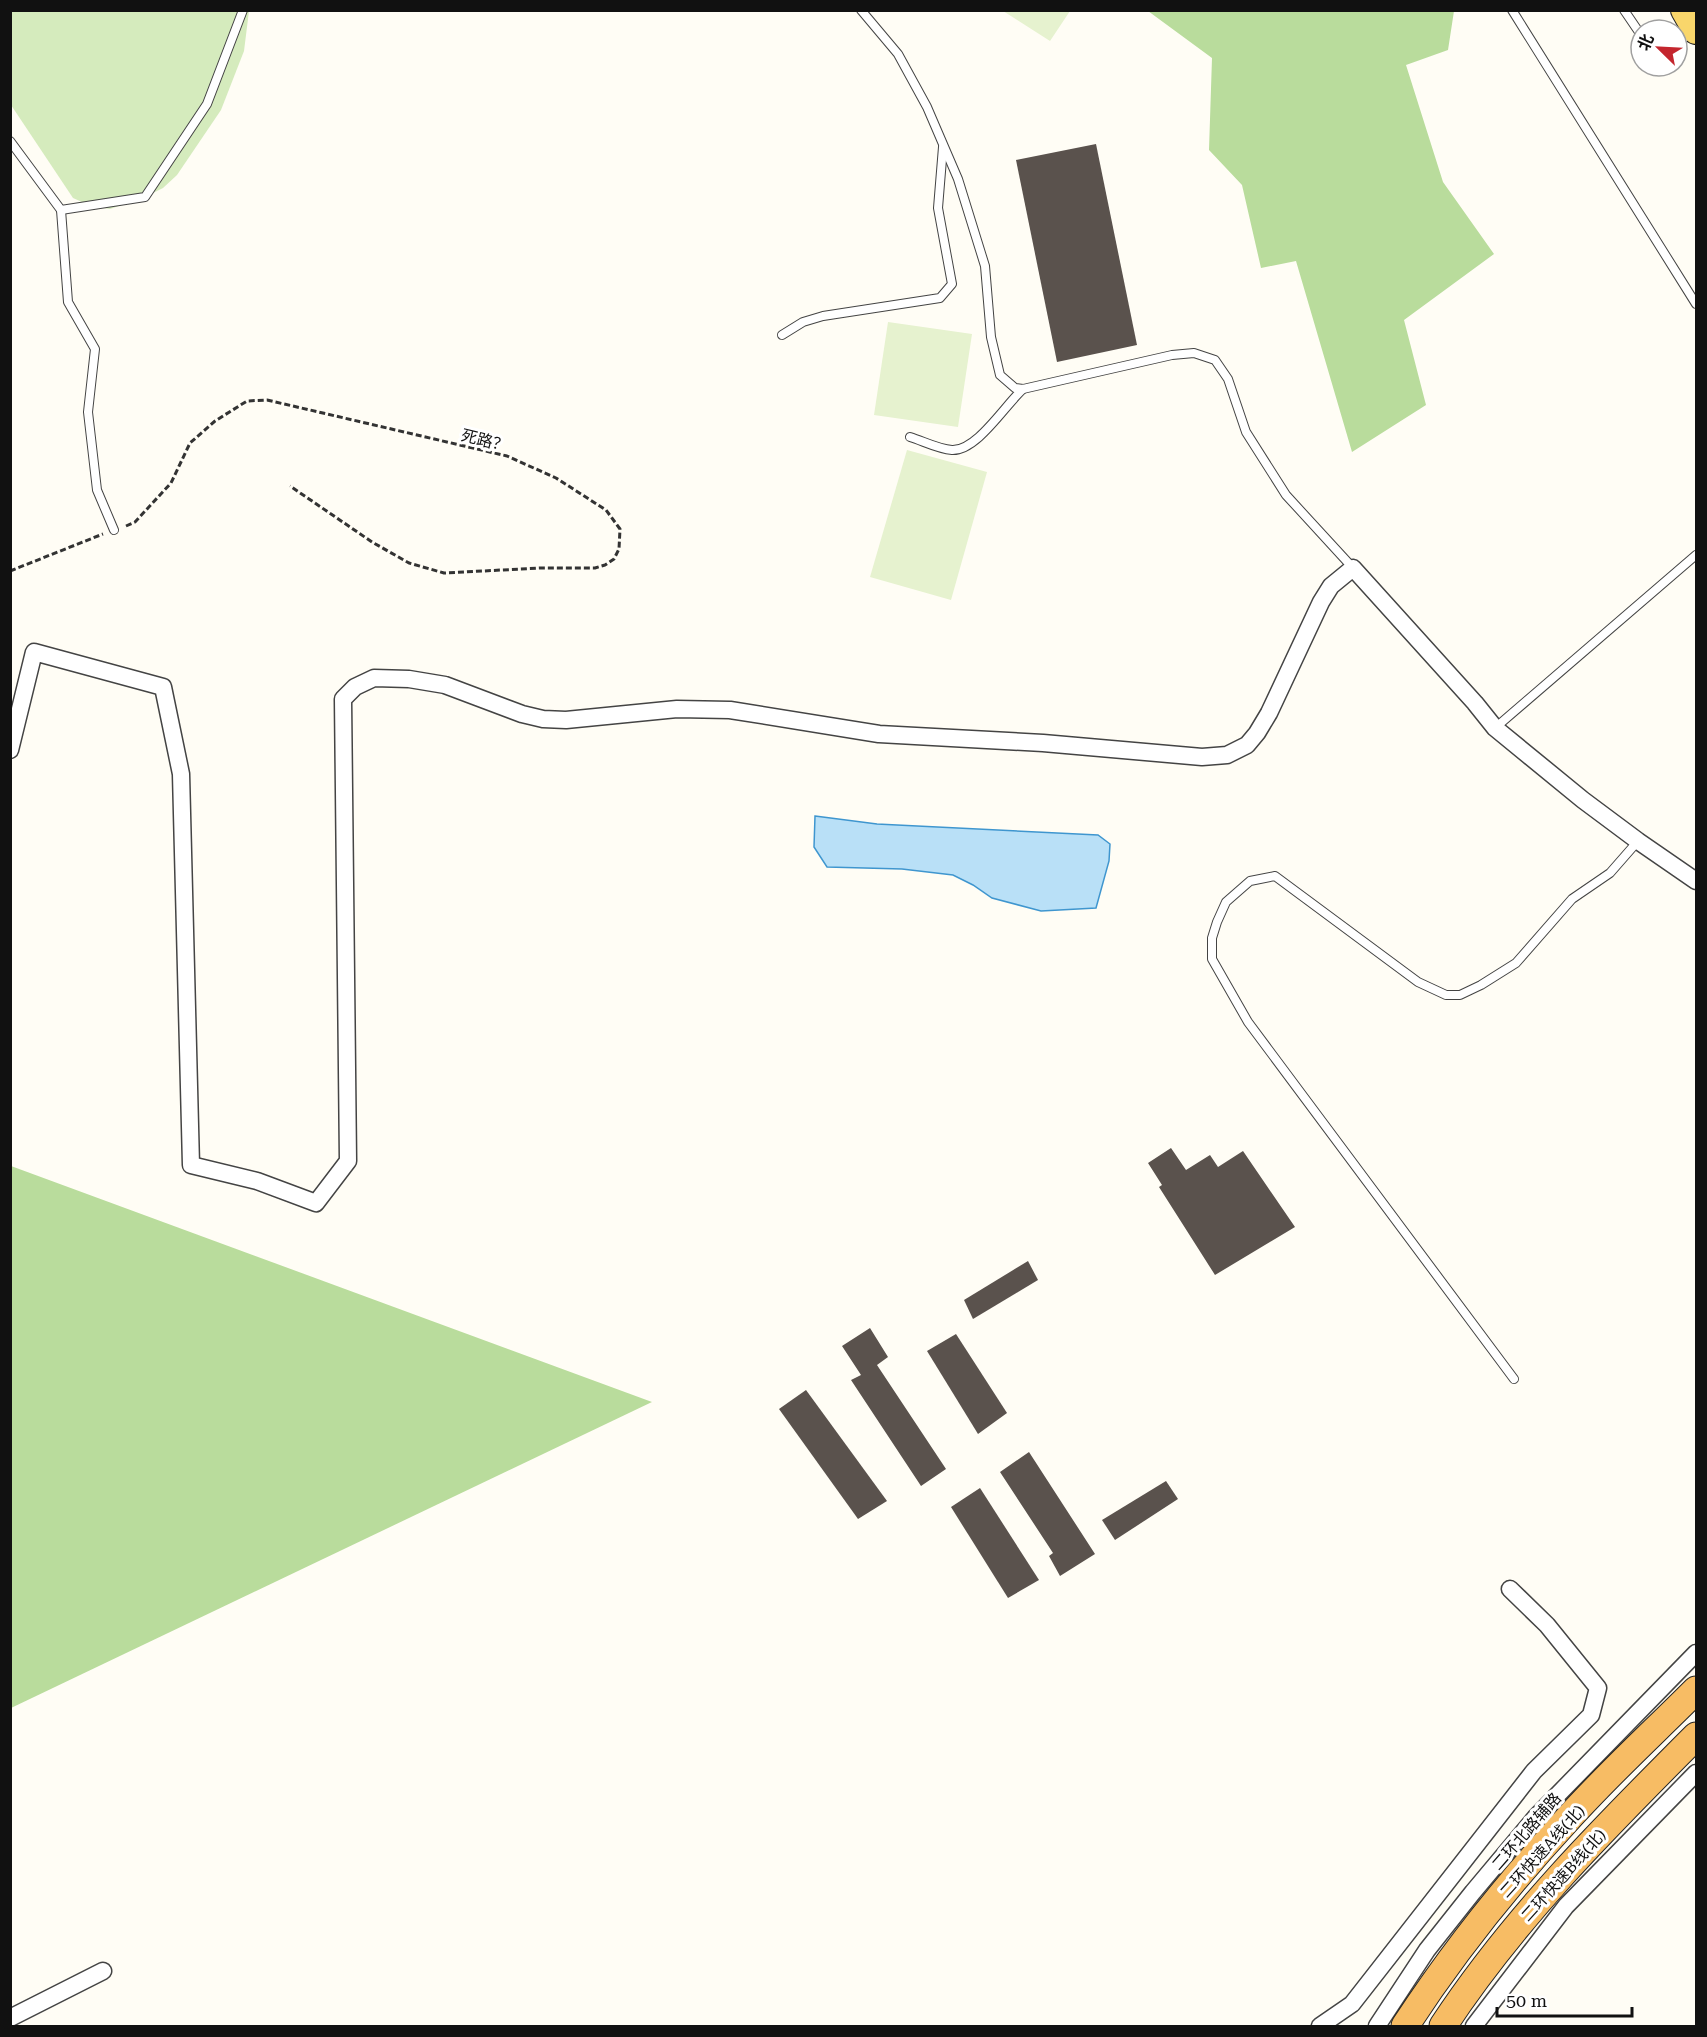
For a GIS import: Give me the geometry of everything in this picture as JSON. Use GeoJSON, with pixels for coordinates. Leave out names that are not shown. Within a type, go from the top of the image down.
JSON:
{"type":"FeatureCollection","features":[{"type":"Feature","properties":{"kind":"highway","name":"二环快速A线(北)"},"geometry":{"type":"LineString","coordinates":[[1405,2026],[1471,1933],[1518,1874],[1566,1821],[1696,1690]]}},
{"type":"Feature","properties":{"kind":"highway","name":"二环快速B线(北)"},"geometry":{"type":"LineString","coordinates":[[1443,2026],[1495,1955],[1552,1884],[1696,1736]]}},
{"type":"Feature","properties":{"kind":"main road"},"geometry":{"type":"LineString","coordinates":[[1684,10],[1696,31]]}},
{"type":"Feature","properties":{"kind":"street"},"geometry":{"type":"LineString","coordinates":[[10,750],[34,652],[164,687],[181,774],[191,1165],[257,1181],[316,1203],[348,1161],[343,699],[355,687],[374,678],[409,679],[445,686],[522,714],[543,719],[567,720],[676,709],[730,710],[879,734],[1043,743],[1202,757],[1227,754],[1247,745],[1269,713],[1321,602],[1331,586],[1353,568],[1495,728],[1583,801],[1696,881]]}},
{"type":"Feature","properties":{"kind":"street"},"geometry":{"type":"LineString","coordinates":[[1320,2026],[1352,2004],[1534,1772],[1591,1715],[1598,1688],[1547,1625],[1510,1589]]}},
{"type":"Feature","properties":{"kind":"street","name":"二环北路辅路"},"geometry":{"type":"LineString","coordinates":[[1377,2026],[1427,1950],[1535,1818],[1696,1653]]}},
{"type":"Feature","properties":{"kind":"street"},"geometry":{"type":"LineString","coordinates":[[1474,2026],[1566,1905],[1696,1773]]}},
{"type":"Feature","properties":{"kind":"street"},"geometry":{"type":"LineString","coordinates":[[10,2018],[103,1971]]}},
{"type":"Feature","properties":{"kind":"lane"},"geometry":{"type":"LineString","coordinates":[[61,210],[145,197],[207,104],[243,10]]}},
{"type":"Feature","properties":{"kind":"lane"},"geometry":{"type":"LineString","coordinates":[[861,10],[898,54],[927,107],[958,179],[985,266],[991,337],[1000,375],[1015,388],[1023,389],[1172,355],[1194,353],[1215,360],[1228,379],[1246,432],[1286,495],[1353,568]]}},
{"type":"Feature","properties":{"kind":"lane"},"geometry":{"type":"LineString","coordinates":[[1512,10],[1696,304]]}},
{"type":"Feature","properties":{"kind":"lane"},"geometry":{"type":"LineString","coordinates":[[10,141],[61,210],[68,302],[95,349],[88,412],[97,490],[114,530]]}},
{"type":"Feature","properties":{"kind":"lane"},"geometry":{"type":"LineString","coordinates":[[782,335],[803,322],[823,316],[940,298],[952,284],[938,208],[943,144]]}},
{"type":"Feature","properties":{"kind":"lane"},"geometry":{"type":"LineString","coordinates":[[910,437],[953,450],[970,444],[990,427],[1010,401],[1023,389]]}},
{"type":"Feature","properties":{"kind":"lane"},"geometry":{"type":"LineString","coordinates":[[1495,728],[1696,555]]}},
{"type":"Feature","properties":{"kind":"lane"},"geometry":{"type":"LineString","coordinates":[[1514,1379],[1248,1022],[1212,959],[1212,938],[1226,902],[1250,881],[1275,876],[1418,982],[1446,996],[1460,995],[1481,986],[1516,963],[1572,899],[1610,873],[1638,841]]}},
{"type":"Feature","properties":{"kind":"path","name":"死路？"},"geometry":{"type":"LineString","coordinates":[[10,571],[135,522],[171,483],[190,443],[214,421],[247,401],[267,400],[507,456],[556,478],[606,510],[620,529],[619,549],[614,559],[595,568],[540,568],[444,573],[409,563],[372,542],[290,486]]}},
{"type":"Feature","properties":{"kind":"green space"},"geometry":{"type":"Polygon","coordinates":[[[11,11],[249,11],[244,51],[221,110],[177,175],[163,188],[110,209],[91,206],[73,198],[11,105],[11,11]]]}},
{"type":"Feature","properties":{"kind":"green space"},"geometry":{"type":"Polygon","coordinates":[[[1003,11],[1070,11],[1050,41],[1003,11]]]}},
{"type":"Feature","properties":{"kind":"green space"},"geometry":{"type":"Polygon","coordinates":[[[1148,11],[1454,11],[1448,50],[1406,65],[1443,182],[1494,254],[1404,320],[1426,405],[1352,452],[1296,261],[1261,268],[1242,185],[1209,150],[1212,58],[1148,11]]]}},
{"type":"Feature","properties":{"kind":"green space"},"geometry":{"type":"Polygon","coordinates":[[[888,322],[972,334],[958,427],[874,415],[888,322]]]}},
{"type":"Feature","properties":{"kind":"green space"},"geometry":{"type":"Polygon","coordinates":[[[907,450],[987,472],[951,600],[870,577],[907,450]]]}},
{"type":"Feature","properties":{"kind":"green space"},"geometry":{"type":"Polygon","coordinates":[[[11,1166],[652,1402],[11,1708],[11,1166]]]}},
{"type":"Feature","properties":{"kind":"water"},"geometry":{"type":"Polygon","coordinates":[[[815,816],[877,824],[1098,835],[1110,844],[1109,861],[1096,908],[1041,911],[992,898],[953,875],[902,869],[827,867],[814,847],[815,816]]]}},
{"type":"Feature","properties":{"kind":"building"},"geometry":{"type":"Polygon","coordinates":[[[1096,144],[1137,345],[1057,362],[1016,160],[1096,144]]]}},
{"type":"Feature","properties":{"kind":"building"},"geometry":{"type":"Polygon","coordinates":[[[1171,1148],[1186,1170],[1210,1155],[1218,1167],[1243,1151],[1295,1227],[1215,1275],[1159,1187],[1162,1185],[1148,1163],[1171,1148]]]}},
{"type":"Feature","properties":{"kind":"building"},"geometry":{"type":"Polygon","coordinates":[[[1028,1261],[1038,1280],[973,1319],[964,1300],[1028,1261]]]}},
{"type":"Feature","properties":{"kind":"building"},"geometry":{"type":"Polygon","coordinates":[[[870,1328],[888,1357],[877,1365],[946,1469],[921,1486],[851,1380],[861,1375],[842,1346],[870,1328]]]}},
{"type":"Feature","properties":{"kind":"building"},"geometry":{"type":"Polygon","coordinates":[[[956,1334],[1007,1413],[978,1434],[927,1351],[956,1334]]]}},
{"type":"Feature","properties":{"kind":"building"},"geometry":{"type":"Polygon","coordinates":[[[806,1390],[887,1501],[858,1519],[779,1409],[806,1390]]]}},
{"type":"Feature","properties":{"kind":"building"},"geometry":{"type":"Polygon","coordinates":[[[1029,1452],[1095,1554],[1060,1576],[1049,1556],[1053,1553],[1000,1472],[1029,1452]]]}},
{"type":"Feature","properties":{"kind":"building"},"geometry":{"type":"Polygon","coordinates":[[[1166,1481],[1178,1499],[1115,1540],[1102,1520],[1166,1481]]]}},
{"type":"Feature","properties":{"kind":"building"},"geometry":{"type":"Polygon","coordinates":[[[980,1488],[1039,1580],[1008,1598],[951,1507],[980,1488]]]}}]}
